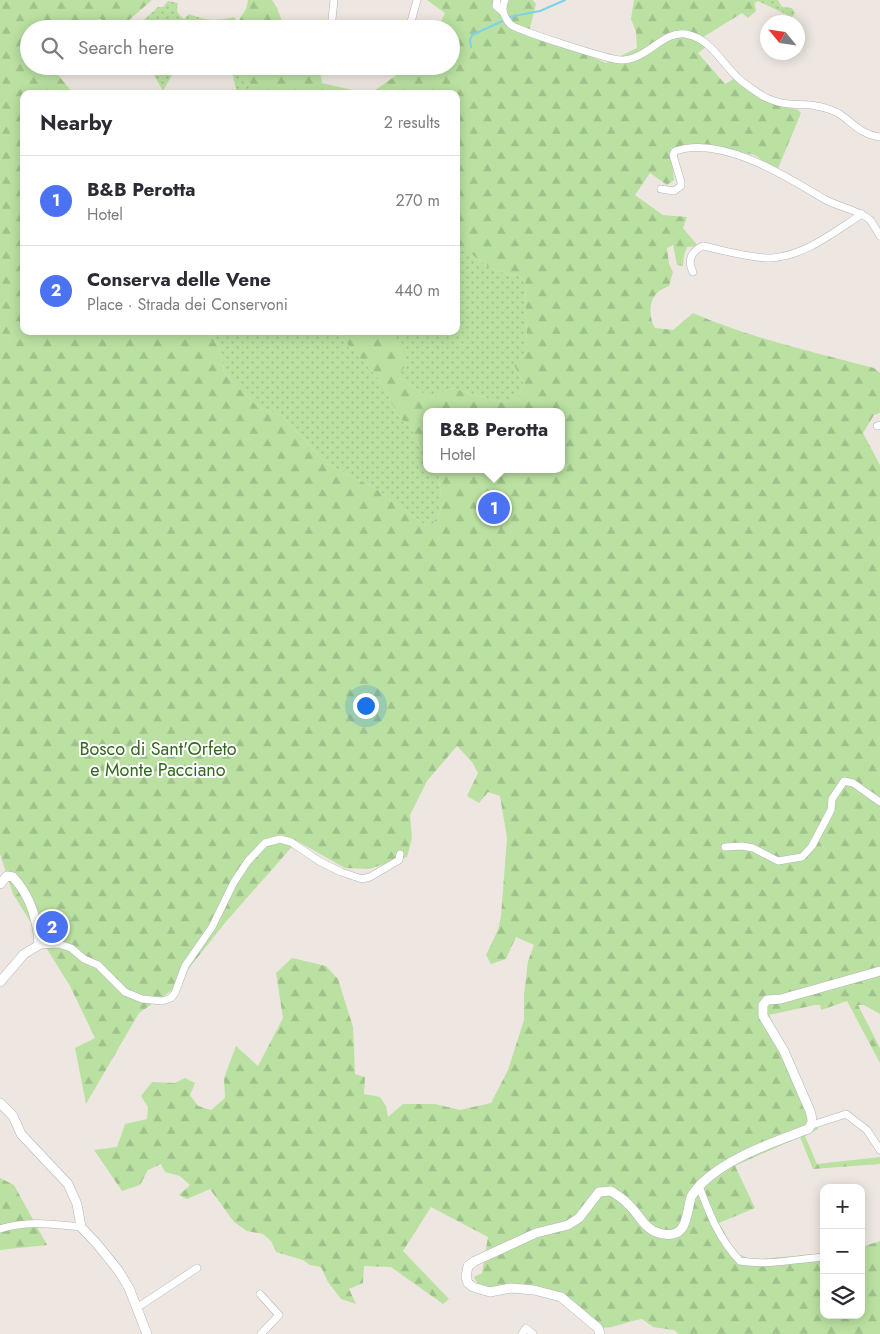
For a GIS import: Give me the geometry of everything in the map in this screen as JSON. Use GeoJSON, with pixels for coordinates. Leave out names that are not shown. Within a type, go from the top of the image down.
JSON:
{"type":"FeatureCollection","features":[{"type":"Feature","properties":{"kind":"street"},"geometry":{"type":"LineString","coordinates":[[332,20],[334,0]]}},
{"type":"Feature","properties":{"kind":"street"},"geometry":{"type":"LineString","coordinates":[[411,20],[417,0]]}},
{"type":"Feature","properties":{"kind":"street"},"geometry":{"type":"LineString","coordinates":[[497,0],[496,6],[503,12]]}},
{"type":"Feature","properties":{"kind":"street"},"geometry":{"type":"LineString","coordinates":[[506,0],[503,12],[512,25],[536,35],[622,60],[644,54],[665,39],[678,35],[684,34],[701,39],[717,53],[737,77],[760,95],[787,104],[815,105],[837,113],[855,128],[880,137]]}},
{"type":"Feature","properties":{"kind":"street"},"geometry":{"type":"LineString","coordinates":[[661,188],[674,191],[680,186],[681,182],[673,155],[675,151],[703,148],[734,153],[748,158],[826,200],[862,214],[869,218],[880,236]]}},
{"type":"Feature","properties":{"kind":"street"},"geometry":{"type":"LineString","coordinates":[[693,272],[689,263],[692,253],[697,248],[703,246],[770,258],[785,256],[810,247],[862,214]]}},
{"type":"Feature","properties":{"kind":"street"},"geometry":{"type":"LineString","coordinates":[[725,847],[742,846],[754,848],[778,861],[802,858],[812,846],[831,810],[832,799],[844,782],[853,783],[880,802]]}},
{"type":"Feature","properties":{"kind":"street"},"geometry":{"type":"LineString","coordinates":[[0,982],[24,954],[39,945],[59,944],[72,948],[84,959],[98,965],[125,992],[142,998],[162,1001],[171,998],[175,993],[185,966],[212,927],[234,882],[248,861],[265,843],[280,839],[290,842],[329,866],[362,879],[370,877],[399,860],[400,854]]}},
{"type":"Feature","properties":{"kind":"street"},"geometry":{"type":"LineString","coordinates":[[0,884],[6,876],[13,877],[24,888],[32,906],[39,945]]}},
{"type":"Feature","properties":{"kind":"street"},"geometry":{"type":"LineString","coordinates":[[812,1125],[813,1119],[810,1111],[784,1051],[763,1016],[763,1005],[767,1000],[803,994],[880,971]]}},
{"type":"Feature","properties":{"kind":"street"},"geometry":{"type":"LineString","coordinates":[[0,1103],[13,1116],[21,1134],[68,1184],[77,1204],[81,1227],[98,1244],[118,1270],[129,1288],[147,1334]]}},
{"type":"Feature","properties":{"kind":"street"},"geometry":{"type":"LineString","coordinates":[[600,1334],[598,1328],[561,1297],[534,1290],[511,1288],[490,1292],[473,1287],[468,1283],[466,1276],[468,1266],[536,1233],[568,1225],[579,1218],[599,1192],[611,1191],[628,1204],[647,1226],[658,1233],[670,1234],[679,1231],[687,1221],[692,1195],[699,1186],[722,1169],[746,1153],[808,1129],[812,1125],[846,1114],[867,1130],[880,1150]]}},
{"type":"Feature","properties":{"kind":"street"},"geometry":{"type":"LineString","coordinates":[[699,1186],[712,1222],[740,1261],[752,1263],[820,1257]]}},
{"type":"Feature","properties":{"kind":"street"},"geometry":{"type":"LineString","coordinates":[[0,1229],[11,1225],[35,1222],[81,1227]]}},
{"type":"Feature","properties":{"kind":"street"},"geometry":{"type":"LineString","coordinates":[[138,1308],[197,1268]]}},
{"type":"Feature","properties":{"kind":"street"},"geometry":{"type":"LineString","coordinates":[[260,1294],[279,1316],[261,1334]]}},
{"type":"Feature","properties":{"kind":"street"},"geometry":{"type":"LineString","coordinates":[[522,1334],[526,1328],[533,1334]]}},
{"type":"Feature","properties":{"kind":"green space","name":"Bosco di Sant'Orfeto e Monte Pacciano"},"geometry":{"type":"Polygon","coordinates":[[[0,0],[152,0],[129,20],[20,20],[20,75],[58,75],[71,90],[20,90],[20,335],[212,335],[221,352],[224,372],[257,406],[282,416],[327,464],[378,490],[425,525],[432,525],[441,506],[440,473],[565,473],[565,408],[423,408],[423,451],[412,429],[400,418],[379,379],[340,336],[386,335],[399,343],[404,352],[404,368],[396,376],[431,398],[452,388],[496,401],[512,402],[520,394],[524,384],[514,365],[527,351],[525,282],[518,275],[503,273],[489,267],[460,248],[460,90],[376,90],[396,75],[460,75],[460,20],[442,20],[445,13],[427,0],[533,0],[536,4],[528,36],[567,46],[606,63],[637,48],[636,32],[631,19],[634,0],[754,0],[756,11],[748,18],[742,13],[697,41],[706,47],[698,53],[725,84],[735,78],[777,104],[798,110],[801,113],[777,171],[755,155],[724,149],[671,148],[674,180],[667,185],[650,173],[635,195],[663,215],[687,217],[683,228],[698,246],[687,247],[683,266],[677,265],[673,245],[667,248],[669,264],[673,272],[669,286],[659,291],[652,300],[650,310],[655,328],[673,330],[693,313],[759,337],[874,368],[880,373],[880,413],[874,415],[863,433],[880,465],[880,1014],[864,1005],[858,1005],[880,1048],[880,1063],[847,1001],[821,1010],[820,1005],[815,1005],[769,1015],[818,1129],[805,1136],[817,1164],[880,1157],[880,1164],[813,1169],[800,1137],[735,1166],[755,1208],[719,1223],[736,1253],[752,1260],[820,1253],[820,1319],[865,1319],[865,1246],[880,1241],[880,1334],[679,1334],[674,1330],[653,1327],[642,1319],[598,1328],[561,1297],[534,1290],[490,1292],[480,1287],[474,1277],[482,1273],[488,1237],[431,1207],[403,1251],[449,1299],[443,1304],[391,1267],[364,1266],[363,1283],[349,1289],[356,1304],[341,1299],[328,1282],[321,1267],[310,1265],[303,1260],[276,1252],[271,1241],[263,1234],[247,1231],[234,1222],[210,1189],[187,1199],[179,1195],[190,1185],[180,1176],[165,1172],[161,1164],[148,1170],[140,1185],[122,1191],[94,1150],[117,1147],[125,1124],[147,1119],[148,1107],[141,1096],[152,1082],[175,1083],[185,1078],[195,1083],[190,1095],[198,1106],[211,1110],[225,1098],[224,1078],[236,1046],[258,1066],[283,1018],[276,973],[292,958],[326,966],[338,979],[353,1027],[355,1074],[365,1077],[364,1094],[380,1097],[386,1106],[388,1117],[403,1104],[435,1104],[460,1110],[491,1103],[508,1070],[524,1020],[524,995],[528,961],[534,945],[516,937],[506,959],[491,964],[486,955],[498,930],[501,916],[507,838],[500,796],[488,792],[479,803],[467,796],[478,773],[472,762],[457,746],[427,781],[410,815],[412,838],[407,857],[369,869],[345,868],[297,841],[224,924],[171,991],[139,1013],[86,1104],[75,1048],[95,1038],[70,986],[13,894],[0,854],[0,0]]]}},
{"type":"Feature","properties":{"kind":"green space"},"geometry":{"type":"Polygon","coordinates":[[[248,0],[272,0],[282,20],[239,20],[246,9],[248,0]]]}},
{"type":"Feature","properties":{"kind":"green space"},"geometry":{"type":"Polygon","coordinates":[[[754,0],[778,0],[782,7],[792,8],[795,13],[794,15],[788,15],[758,1],[755,3],[754,0]]]}},
{"type":"Feature","properties":{"kind":"green space"},"geometry":{"type":"Polygon","coordinates":[[[168,1],[178,3],[178,12],[184,19],[189,14],[212,20],[144,20],[158,7],[163,7],[168,1]]]}},
{"type":"Feature","properties":{"kind":"green space"},"geometry":{"type":"Polygon","coordinates":[[[234,17],[236,20],[212,20],[222,19],[234,17]]]}},
{"type":"Feature","properties":{"kind":"green space"},"geometry":{"type":"Polygon","coordinates":[[[154,75],[172,75],[164,90],[154,75]]]}},
{"type":"Feature","properties":{"kind":"green space"},"geometry":{"type":"Polygon","coordinates":[[[238,75],[254,86],[254,90],[236,90],[233,76],[238,75]]]}},
{"type":"Feature","properties":{"kind":"green space"},"geometry":{"type":"Polygon","coordinates":[[[238,75],[321,75],[322,83],[352,90],[254,90],[254,86],[238,75]]]}},
{"type":"Feature","properties":{"kind":"green space"},"geometry":{"type":"Polygon","coordinates":[[[460,247],[467,250],[489,267],[503,273],[518,275],[525,282],[527,351],[514,365],[524,384],[520,394],[512,402],[496,401],[452,388],[431,398],[396,376],[381,335],[460,335],[460,247]]]}},
{"type":"Feature","properties":{"kind":"green space"},"geometry":{"type":"Polygon","coordinates":[[[212,335],[340,335],[379,379],[400,418],[412,429],[423,451],[423,473],[440,473],[441,506],[439,514],[432,525],[425,525],[378,490],[327,464],[282,416],[257,406],[224,372],[221,352],[212,335]]]}},
{"type":"Feature","properties":{"kind":"green space"},"geometry":{"type":"Polygon","coordinates":[[[0,1178],[14,1185],[47,1245],[0,1250],[0,1178]]]}},
{"type":"Feature","properties":{"kind":"waterway"},"geometry":{"type":"LineString","coordinates":[[509,17],[540,11],[565,0]]}},
{"type":"Feature","properties":{"kind":"waterway"},"geometry":{"type":"LineString","coordinates":[[471,47],[470,40],[472,35],[505,20]]}},
{"type":"Feature","properties":{"kind":"place","name":"B&B Perotta"},"geometry":{"type":"Point","coordinates":[494,508]}},
{"type":"Feature","properties":{"kind":"place","name":"Conserva delle Vene"},"geometry":{"type":"Point","coordinates":[52,927]}}]}
